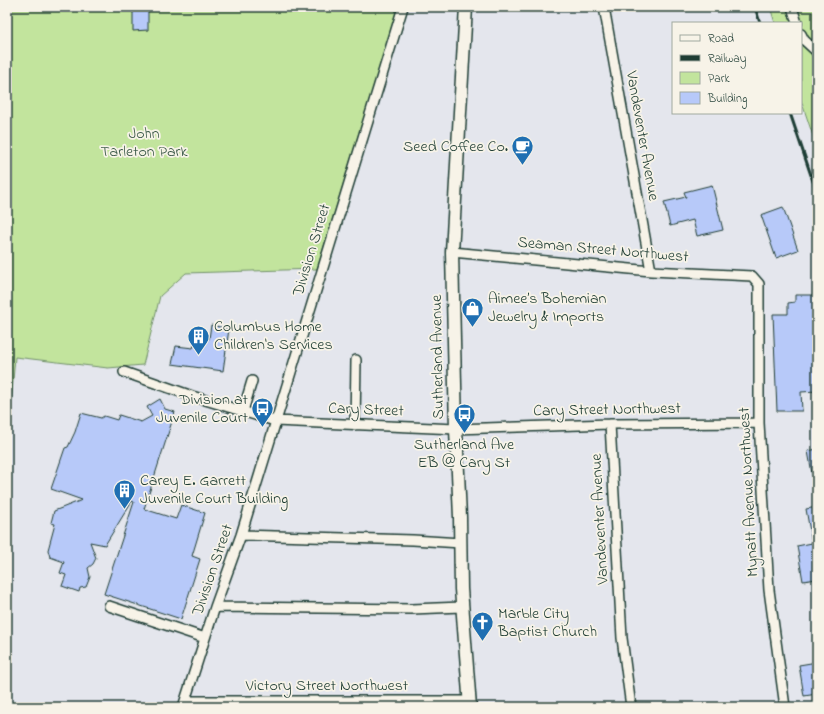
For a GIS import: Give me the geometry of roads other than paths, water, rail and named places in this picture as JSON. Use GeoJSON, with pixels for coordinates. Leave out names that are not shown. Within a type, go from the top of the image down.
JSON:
{"type":"FeatureCollection","features":[{"type":"Feature","properties":{"kind":"street","name":"Division Street"},"geometry":{"type":"LineString","coordinates":[[184,704],[241,536],[403,7]]}},
{"type":"Feature","properties":{"kind":"street","name":"Sutherland Avenue"},"geometry":{"type":"LineString","coordinates":[[466,7],[452,252],[462,606],[470,704]]}},
{"type":"Feature","properties":{"kind":"street","name":"Vandeventer Avenue"},"geometry":{"type":"LineString","coordinates":[[604,7],[651,271]]}},
{"type":"Feature","properties":{"kind":"street"},"geometry":{"type":"LineString","coordinates":[[792,7],[797,22]]}},
{"type":"Feature","properties":{"kind":"street"},"geometry":{"type":"LineString","coordinates":[[802,36],[804,40],[817,52]]}},
{"type":"Feature","properties":{"kind":"street","name":"Seaman Street Northwest"},"geometry":{"type":"LineString","coordinates":[[452,252],[651,271],[752,276]]}},
{"type":"Feature","properties":{"kind":"street","name":"Mynatt Avenue Northwest"},"geometry":{"type":"LineString","coordinates":[[752,276],[759,284],[759,423],[769,590],[785,707]]}},
{"type":"Feature","properties":{"kind":"street"},"geometry":{"type":"LineString","coordinates":[[355,425],[356,360]]}},
{"type":"Feature","properties":{"kind":"street","name":"Cary Street"},"geometry":{"type":"LineString","coordinates":[[124,372],[192,396],[275,421],[456,429]]}},
{"type":"Feature","properties":{"kind":"street"},"geometry":{"type":"LineString","coordinates":[[243,411],[252,381]]}},
{"type":"Feature","properties":{"kind":"street","name":"Cary Street Northwest"},"geometry":{"type":"LineString","coordinates":[[456,429],[610,424],[759,423]]}},
{"type":"Feature","properties":{"kind":"street","name":"Vandeventer Avenue"},"geometry":{"type":"LineString","coordinates":[[610,424],[622,638],[631,707]]}},
{"type":"Feature","properties":{"kind":"street"},"geometry":{"type":"LineString","coordinates":[[241,536],[413,540],[461,543]]}},
{"type":"Feature","properties":{"kind":"street"},"geometry":{"type":"LineString","coordinates":[[109,606],[206,638]]}},
{"type":"Feature","properties":{"kind":"street"},"geometry":{"type":"LineString","coordinates":[[216,607],[412,609],[462,606]]}},
{"type":"Feature","properties":{"kind":"street","name":"Victory Street Northwest"},"geometry":{"type":"LineString","coordinates":[[184,704],[470,704]]}},
{"type":"Feature","properties":{"kind":"railway"},"geometry":{"type":"LineString","coordinates":[[755,7],[760,22]]}},
{"type":"Feature","properties":{"kind":"railway"},"geometry":{"type":"LineString","coordinates":[[790,114],[817,193]]}},
{"type":"Feature","properties":{"kind":"place","name":"Seed Coffee Co."},"geometry":{"type":"Point","coordinates":[523,166]}},
{"type":"Feature","properties":{"kind":"place","name":"Aimee’s Bohemian Jewelry & Imports"},"geometry":{"type":"Point","coordinates":[472,328]}},
{"type":"Feature","properties":{"kind":"place","name":"Columbus Home Children's Services"},"geometry":{"type":"Point","coordinates":[199,356]}},
{"type":"Feature","properties":{"kind":"place","name":"Division at Juvenile Court"},"geometry":{"type":"Point","coordinates":[263,428]}},
{"type":"Feature","properties":{"kind":"place","name":"Sutherland Ave EB @ Cary St"},"geometry":{"type":"Point","coordinates":[464,434]}},
{"type":"Feature","properties":{"kind":"place","name":"Carey E. Garrett Juvenile Court Building"},"geometry":{"type":"Point","coordinates":[124,510]}},
{"type":"Feature","properties":{"kind":"place","name":"Marble City Baptist Church"},"geometry":{"type":"Point","coordinates":[482,642]}},
{"type":"Feature","properties":{"kind":"park label","name":"John Tarleton Park"},"geometry":{"type":"Point","coordinates":[144,143]}}]}
